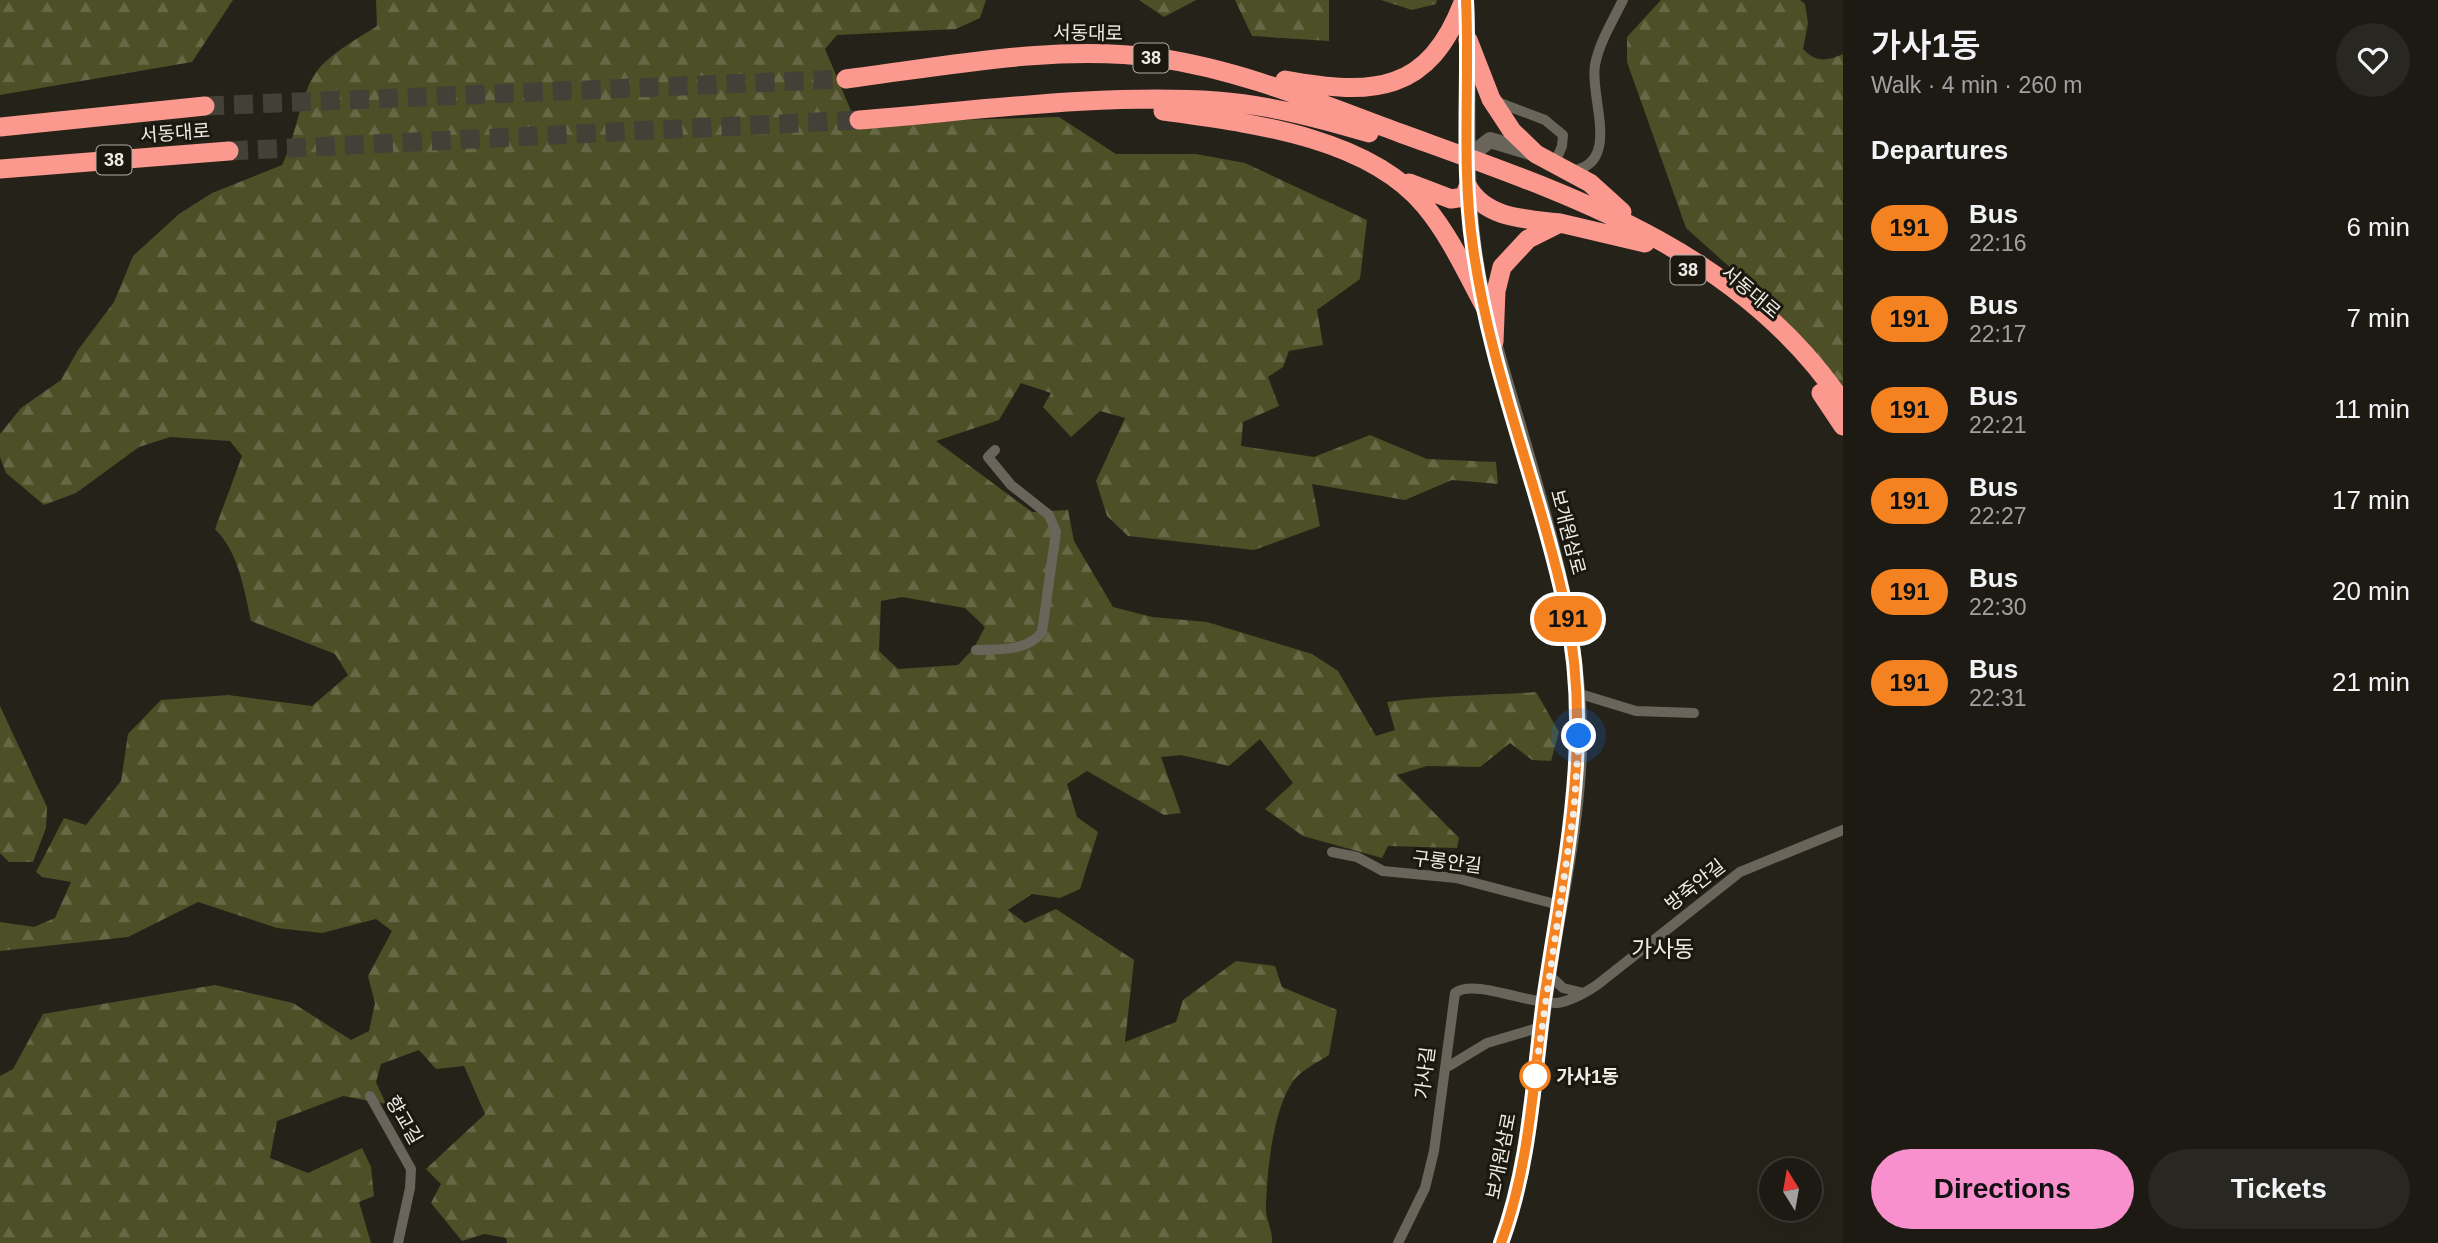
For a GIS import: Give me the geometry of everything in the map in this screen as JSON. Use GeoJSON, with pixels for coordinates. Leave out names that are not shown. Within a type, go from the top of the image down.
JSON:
{"type":"FeatureCollection","features":[{"type":"Feature","properties":{"kind":"highway"},"geometry":{"type":"LineString","coordinates":[[1158,58],[1223,64],[1281,79],[1337,88],[1375,86],[1409,76],[1438,53],[1465,0]]}},
{"type":"Feature","properties":{"kind":"highway"},"geometry":{"type":"LineString","coordinates":[[1468,40],[1491,99],[1512,131],[1536,154],[1590,183],[1642,235]]}},
{"type":"Feature","properties":{"kind":"highway","name":"서동대로"},"geometry":{"type":"LineString","coordinates":[[846,79],[1077,53],[1158,58],[1287,90],[1444,154],[1592,205],[1642,235],[1716,290],[1763,330],[1825,398],[1843,426]]}},
{"type":"Feature","properties":{"kind":"highway","name":"38"},"geometry":{"type":"LineString","coordinates":[[859,120],[1086,103],[1216,101],[1280,109],[1444,154]]}},
{"type":"Feature","properties":{"kind":"highway"},"geometry":{"type":"LineString","coordinates":[[1086,103],[1192,115],[1308,138],[1451,200],[1464,197],[1468,187]]}},
{"type":"Feature","properties":{"kind":"highway","name":"서동대로"},"geometry":{"type":"LineString","coordinates":[[0,127],[205,106]]}},
{"type":"Feature","properties":{"kind":"highway","name":"서동대로"},"geometry":{"type":"LineString","coordinates":[[0,169],[229,151]]}},
{"type":"Feature","properties":{"kind":"highway"},"geometry":{"type":"LineString","coordinates":[[1396,178],[1424,204],[1444,231],[1485,307]]}},
{"type":"Feature","properties":{"kind":"highway"},"geometry":{"type":"LineString","coordinates":[[1468,187],[1479,202],[1500,213],[1642,235]]}},
{"type":"Feature","properties":{"kind":"highway"},"geometry":{"type":"LineString","coordinates":[[1494,342],[1496,291],[1502,267],[1528,239],[1560,223]]}},
{"type":"Feature","properties":{"kind":"highway","name":"서동대로"},"geometry":{"type":"LineString","coordinates":[[1642,235],[1692,258],[1769,320],[1843,403]]}},
{"type":"Feature","properties":{"kind":"main road","name":"보개원삼로"},"geometry":{"type":"LineString","coordinates":[[1465,0],[1468,40],[1467,163],[1472,245],[1494,342],[1559,581],[1571,640],[1577,693],[1577,780],[1524,1160],[1501,1243]]}},
{"type":"Feature","properties":{"kind":"main road"},"geometry":{"type":"LineString","coordinates":[[1467,163],[1483,143],[1490,140],[1536,154]]}},
{"type":"Feature","properties":{"kind":"street"},"geometry":{"type":"LineString","coordinates":[[1491,99],[1545,120],[1563,135],[1560,168],[1587,167],[1595,158],[1601,127],[1594,68],[1623,0]]}},
{"type":"Feature","properties":{"kind":"street"},"geometry":{"type":"LineString","coordinates":[[976,650],[1018,648],[1035,640],[1042,632],[1056,548],[1056,532],[1049,514],[1011,485],[988,457],[995,450]]}},
{"type":"Feature","properties":{"kind":"street"},"geometry":{"type":"LineString","coordinates":[[1577,693],[1636,711],[1694,713]]}},
{"type":"Feature","properties":{"kind":"street","name":"방죽안길"},"geometry":{"type":"LineString","coordinates":[[1544,1003],[1559,1003],[1584,993],[1740,872],[1843,830]]}},
{"type":"Feature","properties":{"kind":"street","name":"구롱안길"},"geometry":{"type":"LineString","coordinates":[[1332,852],[1357,857],[1383,871],[1456,878],[1559,905]]}},
{"type":"Feature","properties":{"kind":"street"},"geometry":{"type":"LineString","coordinates":[[1548,974],[1563,988],[1584,993]]}},
{"type":"Feature","properties":{"kind":"street","name":"가사길"},"geometry":{"type":"LineString","coordinates":[[1398,1243],[1428,1176],[1455,993],[1468,987],[1544,1003]]}},
{"type":"Feature","properties":{"kind":"street"},"geometry":{"type":"LineString","coordinates":[[1449,1066],[1487,1043],[1541,1027]]}},
{"type":"Feature","properties":{"kind":"street","name":"향교길"},"geometry":{"type":"LineString","coordinates":[[370,1096],[411,1169],[398,1243]]}},
{"type":"Feature","properties":{"kind":"green space"},"geometry":{"type":"Polygon","coordinates":[[[0,0],[233,0],[192,62],[0,95],[0,0]]]}},
{"type":"Feature","properties":{"kind":"green space"},"geometry":{"type":"Polygon","coordinates":[[[376,0],[986,0],[980,18],[956,29],[837,35],[825,49],[856,123],[1059,117],[1116,154],[1196,154],[1245,163],[1367,220],[1360,279],[1317,310],[1323,345],[1289,351],[1283,367],[1268,377],[1279,406],[1243,422],[1241,446],[1314,457],[1370,435],[1427,459],[1496,462],[1498,484],[1452,480],[1405,500],[1312,484],[1320,526],[1254,550],[1128,536],[1107,516],[1096,481],[1125,418],[1100,411],[1071,437],[1043,407],[1051,393],[1021,383],[999,420],[936,441],[1032,512],[1068,510],[1074,541],[1113,607],[1152,617],[1207,622],[1312,654],[1338,671],[1376,736],[1395,730],[1387,702],[1536,692],[1559,732],[1551,761],[1532,760],[1510,743],[1480,767],[1427,766],[1397,775],[1459,838],[1457,848],[1388,846],[1382,858],[1303,836],[1265,809],[1293,783],[1260,739],[1229,766],[1181,755],[1161,757],[1181,813],[1164,815],[1087,771],[1067,784],[1077,817],[1098,832],[1080,889],[1060,898],[1032,894],[1008,910],[1025,923],[1056,909],[1134,960],[1125,1042],[1176,1022],[1183,1000],[1236,961],[1275,966],[1282,987],[1337,1010],[1329,1055],[1294,1080],[1276,1123],[1266,1206],[1272,1243],[507,1243],[506,1238],[484,1234],[462,1241],[431,1203],[441,1184],[426,1169],[485,1114],[464,1066],[436,1069],[419,1050],[381,1064],[376,1082],[386,1104],[343,1096],[277,1121],[270,1158],[308,1173],[362,1148],[371,1167],[374,1196],[359,1202],[371,1243],[0,1243],[0,1076],[13,1069],[43,1014],[215,985],[293,1003],[351,1040],[369,1031],[375,1003],[368,976],[392,931],[376,919],[322,933],[277,928],[198,902],[128,937],[0,951],[0,922],[34,927],[55,918],[71,882],[42,877],[36,872],[64,818],[86,825],[121,781],[128,734],[161,700],[228,695],[312,706],[348,675],[335,654],[251,621],[235,560],[215,529],[242,456],[230,441],[170,437],[139,447],[76,493],[44,505],[6,473],[0,457],[0,434],[21,408],[61,380],[78,350],[114,302],[133,256],[179,214],[212,193],[282,165],[304,96],[313,77],[333,55],[377,26],[376,0]],[[902,597],[881,601],[879,651],[898,669],[958,665],[974,648],[985,627],[965,608],[902,597]]]}},
{"type":"Feature","properties":{"kind":"green space"},"geometry":{"type":"Polygon","coordinates":[[[1139,0],[1196,0],[1164,17],[1139,0]]]}},
{"type":"Feature","properties":{"kind":"green space"},"geometry":{"type":"Polygon","coordinates":[[[1235,0],[1329,0],[1329,41],[1252,36],[1235,0]]]}},
{"type":"Feature","properties":{"kind":"green space"},"geometry":{"type":"Polygon","coordinates":[[[1381,0],[1437,0],[1436,4],[1412,10],[1381,0]]]}},
{"type":"Feature","properties":{"kind":"green space"},"geometry":{"type":"Polygon","coordinates":[[[1661,0],[1800,0],[1805,4],[1808,23],[1803,49],[1817,59],[1843,54],[1843,386],[1762,296],[1686,228],[1627,62],[1627,37],[1661,0]]]}},
{"type":"Feature","properties":{"kind":"green space"},"geometry":{"type":"Polygon","coordinates":[[[0,706],[47,807],[46,828],[33,862],[9,862],[0,853],[0,706]]]}},
{"type":"Feature","properties":{"kind":"tunnel"},"geometry":{"type":"LineString","coordinates":[[205,106],[846,79]]}},
{"type":"Feature","properties":{"kind":"tunnel"},"geometry":{"type":"LineString","coordinates":[[229,151],[859,120]]}},
{"type":"Feature","properties":{"kind":"bus line","name":"191"},"geometry":{"type":"LineString","coordinates":[[1466,0],[1467,163],[1472,245],[1485,307],[1566,610],[1575,667],[1579,720],[1574,810],[1548,974],[1529,1129],[1518,1189],[1501,1243]]}},
{"type":"Feature","properties":{"kind":"place","name":"가사1동"},"geometry":{"type":"Point","coordinates":[1535,1076]}},
{"type":"Feature","properties":{"kind":"district","name":"가사동"},"geometry":{"type":"Point","coordinates":[1663,949]}},
{"type":"Feature","properties":{"kind":"route"},"geometry":{"type":"LineString","coordinates":[[1535,1076],[1574,810],[1579,736]]}}]}
